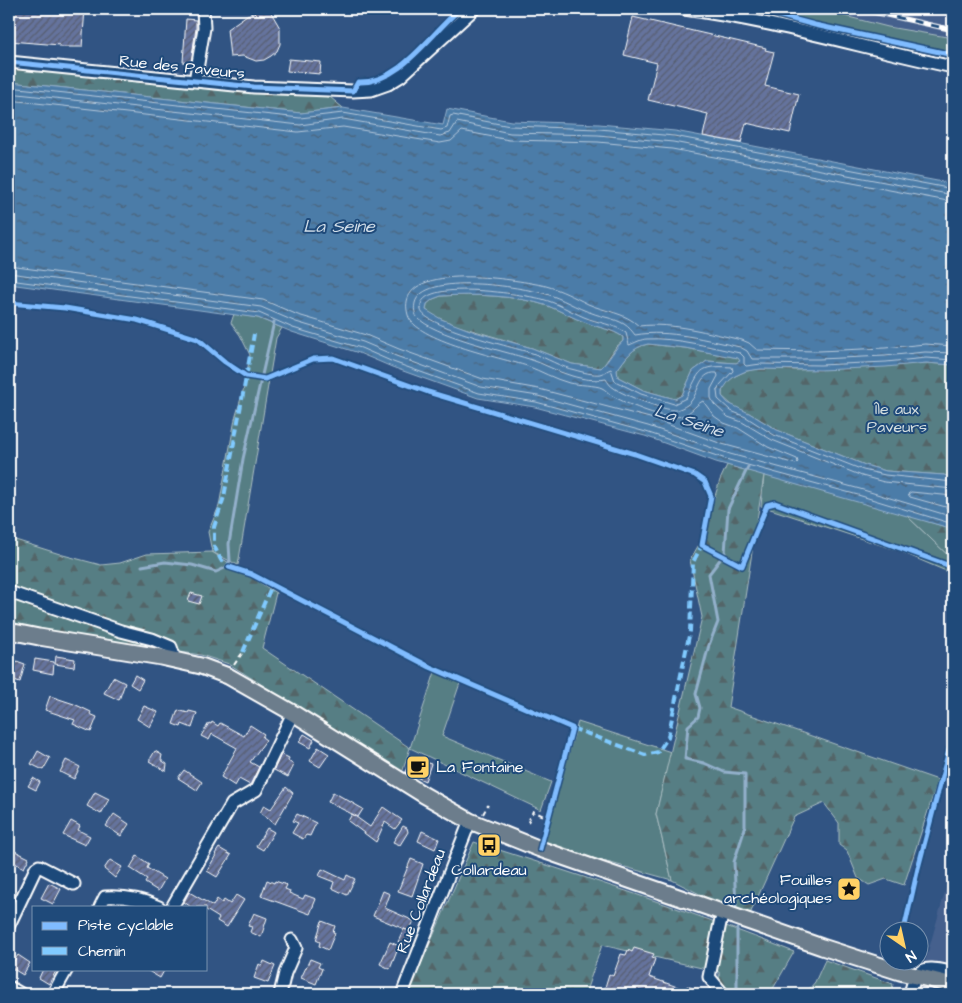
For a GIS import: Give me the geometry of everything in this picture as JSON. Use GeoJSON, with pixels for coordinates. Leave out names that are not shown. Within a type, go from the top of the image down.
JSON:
{"type":"FeatureCollection","features":[{"type":"Feature","properties":{"kind":"main road"},"geometry":{"type":"LineString","coordinates":[[9,631],[173,660],[201,666],[228,676],[294,712],[424,795],[540,849],[822,948],[915,976],[953,985]]}},
{"type":"Feature","properties":{"kind":"street"},"geometry":{"type":"LineString","coordinates":[[195,81],[204,28],[203,9]]}},
{"type":"Feature","properties":{"kind":"street","name":"Rue des Paveurs"},"geometry":{"type":"LineString","coordinates":[[9,62],[254,87],[371,90],[388,84],[401,76],[474,9]]}},
{"type":"Feature","properties":{"kind":"street"},"geometry":{"type":"LineString","coordinates":[[684,9],[765,22],[824,38],[953,67]]}},
{"type":"Feature","properties":{"kind":"street"},"geometry":{"type":"LineString","coordinates":[[9,592],[121,631],[152,639],[171,647],[174,653],[173,660]]}},
{"type":"Feature","properties":{"kind":"street"},"geometry":{"type":"LineString","coordinates":[[173,906],[232,804],[256,790],[294,712]]}},
{"type":"Feature","properties":{"kind":"street","name":"Rue Collardeau"},"geometry":{"type":"LineString","coordinates":[[402,994],[476,819]]}},
{"type":"Feature","properties":{"kind":"street"},"geometry":{"type":"LineString","coordinates":[[9,925],[36,868],[39,866],[74,884]]}},
{"type":"Feature","properties":{"kind":"street"},"geometry":{"type":"LineString","coordinates":[[100,906],[105,897],[117,896],[145,901],[157,906]]}},
{"type":"Feature","properties":{"kind":"street"},"geometry":{"type":"LineString","coordinates":[[723,994],[709,977],[720,923],[734,917]]}},
{"type":"Feature","properties":{"kind":"street"},"geometry":{"type":"LineString","coordinates":[[280,994],[285,973],[296,948],[292,940]]}},
{"type":"Feature","properties":{"kind":"street"},"geometry":{"type":"LineString","coordinates":[[53,994],[66,970]]}},
{"type":"Feature","properties":{"kind":"street"},"geometry":{"type":"LineString","coordinates":[[910,994],[915,976],[923,970],[953,972]]}},
{"type":"Feature","properties":{"kind":"street"},"geometry":{"type":"LineString","coordinates":[[9,987],[21,994]]}},
{"type":"Feature","properties":{"kind":"path"},"geometry":{"type":"LineString","coordinates":[[228,676],[243,652]]}},
{"type":"Feature","properties":{"kind":"path"},"geometry":{"type":"LineString","coordinates":[[476,819],[488,805]]}},
{"type":"Feature","properties":{"kind":"path"},"geometry":{"type":"LineString","coordinates":[[528,822],[533,811],[548,818]]}},
{"type":"Feature","properties":{"kind":"shaded area"},"geometry":{"type":"Polygon","coordinates":[[[817,9],[924,9],[953,15],[953,38],[888,27],[817,9]]]}},
{"type":"Feature","properties":{"kind":"shaded area"},"geometry":{"type":"Polygon","coordinates":[[[953,864],[953,994],[916,994],[923,970],[930,970],[930,945],[953,864]]]}},
{"type":"Feature","properties":{"kind":"green space"},"geometry":{"type":"Polygon","coordinates":[[[719,9],[817,9],[888,27],[953,38],[953,57],[719,9]]]}},
{"type":"Feature","properties":{"kind":"green space"},"geometry":{"type":"Polygon","coordinates":[[[9,64],[330,97],[343,108],[301,113],[9,82],[9,64]]]}},
{"type":"Feature","properties":{"kind":"green space"},"geometry":{"type":"Polygon","coordinates":[[[441,296],[495,296],[535,302],[614,332],[623,337],[623,341],[616,347],[602,368],[572,364],[532,348],[458,326],[434,316],[426,310],[427,304],[441,296]]]}},
{"type":"Feature","properties":{"kind":"green space"},"geometry":{"type":"Polygon","coordinates":[[[234,314],[258,318],[282,328],[276,338],[238,565],[212,552],[208,532],[219,506],[235,419],[245,384],[250,355],[240,335],[231,323],[234,314]]]}},
{"type":"Feature","properties":{"kind":"green space"},"geometry":{"type":"Polygon","coordinates":[[[642,345],[685,348],[739,358],[740,361],[736,363],[707,361],[693,371],[682,395],[675,399],[643,390],[618,377],[617,370],[630,354],[642,345]]]}},
{"type":"Feature","properties":{"kind":"green space","name":"Île aux Paveurs"},"geometry":{"type":"Polygon","coordinates":[[[926,363],[953,365],[953,478],[944,475],[886,471],[865,465],[777,430],[749,413],[734,407],[722,396],[726,383],[742,373],[753,370],[796,370],[926,363]]]}},
{"type":"Feature","properties":{"kind":"green space"},"geometry":{"type":"Polygon","coordinates":[[[727,465],[764,475],[728,707],[938,780],[904,885],[886,879],[869,885],[858,878],[847,851],[839,845],[839,823],[824,803],[794,817],[750,914],[739,914],[672,880],[656,814],[702,617],[690,560],[701,541],[720,480],[727,465]]]}},
{"type":"Feature","properties":{"kind":"green space"},"geometry":{"type":"Polygon","coordinates":[[[764,475],[906,515],[953,560],[953,574],[899,551],[761,506],[764,475]]]}},
{"type":"Feature","properties":{"kind":"green space"},"geometry":{"type":"Polygon","coordinates":[[[906,515],[953,529],[953,560],[906,515]]]}},
{"type":"Feature","properties":{"kind":"green space"},"geometry":{"type":"Polygon","coordinates":[[[9,538],[101,565],[120,563],[147,554],[212,552],[276,593],[262,648],[410,748],[402,773],[229,664],[201,655],[56,634],[9,623],[9,538]]]}},
{"type":"Feature","properties":{"kind":"green space"},"geometry":{"type":"Polygon","coordinates":[[[435,672],[460,683],[442,736],[551,782],[541,810],[410,748],[435,672]]]}},
{"type":"Feature","properties":{"kind":"green space"},"geometry":{"type":"Polygon","coordinates":[[[578,722],[671,752],[656,814],[672,880],[542,844],[578,722]]]}},
{"type":"Feature","properties":{"kind":"green space"},"geometry":{"type":"Polygon","coordinates":[[[474,842],[675,908],[794,952],[770,994],[720,994],[719,972],[602,945],[585,994],[408,994],[474,842]]]}},
{"type":"Feature","properties":{"kind":"green space"},"geometry":{"type":"Polygon","coordinates":[[[825,960],[893,984],[891,994],[805,994],[815,982],[825,960]]]}},
{"type":"Feature","properties":{"kind":"water","name":"La Seine"},"geometry":{"type":"Polygon","coordinates":[[[9,82],[301,113],[343,108],[443,125],[447,109],[511,121],[599,124],[675,131],[953,184],[953,365],[926,363],[820,370],[761,369],[746,371],[729,381],[722,391],[722,396],[728,403],[777,430],[865,465],[886,471],[944,475],[953,478],[953,529],[716,462],[645,436],[535,407],[478,398],[359,353],[292,332],[258,318],[9,284],[9,82]],[[441,296],[427,304],[426,310],[441,319],[475,332],[532,348],[572,364],[601,368],[623,341],[623,337],[614,332],[535,302],[495,296],[441,296]],[[642,345],[630,354],[617,370],[618,377],[643,390],[675,399],[682,395],[693,371],[707,361],[736,363],[740,361],[738,358],[685,348],[642,345]]]}},
{"type":"Feature","properties":{"kind":"building"},"geometry":{"type":"Polygon","coordinates":[[[9,9],[85,9],[82,47],[60,47],[60,45],[9,41],[9,9]]]}},
{"type":"Feature","properties":{"kind":"building"},"geometry":{"type":"Polygon","coordinates":[[[256,9],[269,9],[280,28],[280,44],[277,51],[264,60],[256,61],[243,56],[230,57],[227,29],[247,15],[256,12],[256,9]]]}},
{"type":"Feature","properties":{"kind":"building"},"geometry":{"type":"Polygon","coordinates":[[[633,17],[766,48],[765,50],[774,52],[765,86],[799,94],[790,133],[746,123],[741,143],[703,136],[708,114],[648,100],[657,63],[624,55],[633,17]]]}},
{"type":"Feature","properties":{"kind":"building"},"geometry":{"type":"Polygon","coordinates":[[[186,19],[196,20],[191,63],[183,62],[186,19]]]}},
{"type":"Feature","properties":{"kind":"building"},"geometry":{"type":"Polygon","coordinates":[[[289,59],[321,62],[320,74],[287,71],[289,59]]]}},
{"type":"Feature","properties":{"kind":"building"},"geometry":{"type":"Polygon","coordinates":[[[191,593],[202,596],[199,604],[188,601],[191,593]]]}},
{"type":"Feature","properties":{"kind":"building"},"geometry":{"type":"Polygon","coordinates":[[[56,656],[75,659],[74,667],[55,664],[56,656]]]}},
{"type":"Feature","properties":{"kind":"building"},"geometry":{"type":"Polygon","coordinates":[[[11,659],[25,664],[20,682],[14,680],[9,674],[11,659]]]}},
{"type":"Feature","properties":{"kind":"building"},"geometry":{"type":"Polygon","coordinates":[[[35,659],[54,662],[53,674],[33,670],[35,659]]]}},
{"type":"Feature","properties":{"kind":"building"},"geometry":{"type":"Polygon","coordinates":[[[135,675],[143,680],[138,689],[130,684],[135,675]]]}},
{"type":"Feature","properties":{"kind":"building"},"geometry":{"type":"Polygon","coordinates":[[[113,677],[125,683],[119,700],[104,693],[113,677]]]}},
{"type":"Feature","properties":{"kind":"building"},"geometry":{"type":"Polygon","coordinates":[[[50,696],[74,704],[97,717],[91,732],[73,724],[75,720],[45,710],[50,696]]]}},
{"type":"Feature","properties":{"kind":"building"},"geometry":{"type":"Polygon","coordinates":[[[144,706],[158,712],[150,727],[137,719],[144,706]]]}},
{"type":"Feature","properties":{"kind":"building"},"geometry":{"type":"Polygon","coordinates":[[[178,710],[197,713],[192,728],[182,724],[181,727],[173,724],[178,710]]]}},
{"type":"Feature","properties":{"kind":"building"},"geometry":{"type":"Polygon","coordinates":[[[212,722],[218,726],[220,723],[244,736],[250,725],[264,734],[262,737],[266,740],[250,762],[259,767],[250,785],[239,779],[235,786],[221,777],[237,748],[212,734],[209,740],[201,736],[209,723],[211,724],[212,722]]]}},
{"type":"Feature","properties":{"kind":"building"},"geometry":{"type":"Polygon","coordinates":[[[304,734],[314,740],[310,748],[299,742],[304,734]]]}},
{"type":"Feature","properties":{"kind":"building"},"geometry":{"type":"Polygon","coordinates":[[[318,747],[329,754],[320,767],[310,761],[318,747]]]}},
{"type":"Feature","properties":{"kind":"building"},"geometry":{"type":"Polygon","coordinates":[[[38,751],[50,758],[43,770],[31,764],[38,751]]]}},
{"type":"Feature","properties":{"kind":"building"},"geometry":{"type":"Polygon","coordinates":[[[155,751],[162,755],[161,760],[167,764],[166,771],[149,761],[155,751]]]}},
{"type":"Feature","properties":{"kind":"building"},"geometry":{"type":"Polygon","coordinates":[[[281,754],[289,758],[288,761],[294,765],[288,777],[274,770],[281,754]]]}},
{"type":"Feature","properties":{"kind":"building"},"geometry":{"type":"Polygon","coordinates":[[[66,760],[80,767],[74,779],[60,772],[66,760]]]}},
{"type":"Feature","properties":{"kind":"building","name":"La Fontaine"},"geometry":{"type":"Polygon","coordinates":[[[418,760],[431,764],[425,781],[405,772],[410,761],[416,763],[418,760]]]}},
{"type":"Feature","properties":{"kind":"building"},"geometry":{"type":"Polygon","coordinates":[[[184,770],[202,782],[197,790],[178,778],[184,770]]]}},
{"type":"Feature","properties":{"kind":"building"},"geometry":{"type":"Polygon","coordinates":[[[33,778],[40,782],[36,790],[28,786],[33,778]]]}},
{"type":"Feature","properties":{"kind":"building"},"geometry":{"type":"Polygon","coordinates":[[[286,787],[293,793],[275,824],[260,813],[264,805],[271,809],[286,787]]]}},
{"type":"Feature","properties":{"kind":"building"},"geometry":{"type":"Polygon","coordinates":[[[95,792],[109,799],[101,814],[87,806],[95,792]]]}},
{"type":"Feature","properties":{"kind":"building"},"geometry":{"type":"Polygon","coordinates":[[[333,792],[363,809],[358,817],[328,802],[333,792]]]}},
{"type":"Feature","properties":{"kind":"building"},"geometry":{"type":"Polygon","coordinates":[[[383,807],[402,820],[395,829],[385,822],[376,842],[348,821],[352,814],[370,827],[383,807]]]}},
{"type":"Feature","properties":{"kind":"building"},"geometry":{"type":"Polygon","coordinates":[[[114,814],[129,824],[121,836],[106,826],[114,814]]]}},
{"type":"Feature","properties":{"kind":"building"},"geometry":{"type":"Polygon","coordinates":[[[297,814],[316,823],[310,836],[306,835],[303,839],[292,833],[298,823],[293,821],[297,814]]]}},
{"type":"Feature","properties":{"kind":"building"},"geometry":{"type":"Polygon","coordinates":[[[71,821],[80,826],[78,830],[90,836],[85,845],[63,835],[71,821]]]}},
{"type":"Feature","properties":{"kind":"building"},"geometry":{"type":"Polygon","coordinates":[[[403,826],[407,828],[408,832],[400,845],[393,842],[403,826]]]}},
{"type":"Feature","properties":{"kind":"building"},"geometry":{"type":"Polygon","coordinates":[[[267,828],[274,832],[263,850],[256,846],[267,828]]]}},
{"type":"Feature","properties":{"kind":"building"},"geometry":{"type":"Polygon","coordinates":[[[422,831],[439,839],[435,849],[418,841],[422,831]]]}},
{"type":"Feature","properties":{"kind":"building"},"geometry":{"type":"Polygon","coordinates":[[[219,848],[231,855],[217,877],[207,871],[219,848]]]}},
{"type":"Feature","properties":{"kind":"building"},"geometry":{"type":"Polygon","coordinates":[[[13,850],[29,858],[24,868],[9,860],[13,850]]]}},
{"type":"Feature","properties":{"kind":"building"},"geometry":{"type":"Polygon","coordinates":[[[137,856],[149,864],[147,868],[165,879],[158,891],[145,883],[147,879],[130,868],[137,856]]]}},
{"type":"Feature","properties":{"kind":"building"},"geometry":{"type":"Polygon","coordinates":[[[411,859],[423,864],[412,896],[398,891],[411,859]]]}},
{"type":"Feature","properties":{"kind":"building"},"geometry":{"type":"Polygon","coordinates":[[[110,860],[122,867],[115,878],[104,869],[110,860]]]}},
{"type":"Feature","properties":{"kind":"building"},"geometry":{"type":"Polygon","coordinates":[[[322,869],[345,880],[347,875],[355,879],[347,895],[332,888],[334,882],[319,876],[322,869]]]}},
{"type":"Feature","properties":{"kind":"building"},"geometry":{"type":"Polygon","coordinates":[[[267,880],[287,885],[285,889],[290,891],[289,893],[303,899],[305,895],[316,899],[310,914],[261,896],[267,880]]]}},
{"type":"Feature","properties":{"kind":"building"},"geometry":{"type":"Polygon","coordinates":[[[49,883],[61,889],[53,904],[41,898],[49,883]]]}},
{"type":"Feature","properties":{"kind":"building"},"geometry":{"type":"Polygon","coordinates":[[[383,891],[390,894],[385,908],[414,921],[409,931],[373,916],[383,891]]]}},
{"type":"Feature","properties":{"kind":"building"},"geometry":{"type":"Polygon","coordinates":[[[189,892],[213,906],[217,899],[222,903],[224,900],[230,904],[236,895],[244,900],[227,927],[217,921],[219,918],[208,911],[208,906],[190,906],[184,902],[189,892]]]}},
{"type":"Feature","properties":{"kind":"building"},"geometry":{"type":"Polygon","coordinates":[[[254,913],[267,918],[261,937],[250,932],[252,927],[248,926],[254,913]]]}},
{"type":"Feature","properties":{"kind":"building"},"geometry":{"type":"Polygon","coordinates":[[[322,921],[335,926],[333,932],[335,933],[328,950],[319,946],[320,942],[316,940],[322,921]]]}},
{"type":"Feature","properties":{"kind":"building"},"geometry":{"type":"Polygon","coordinates":[[[404,929],[413,933],[408,946],[398,942],[404,929]]]}},
{"type":"Feature","properties":{"kind":"building"},"geometry":{"type":"Polygon","coordinates":[[[390,942],[399,946],[390,969],[380,964],[390,942]]]}},
{"type":"Feature","properties":{"kind":"building"},"geometry":{"type":"Polygon","coordinates":[[[634,948],[654,954],[652,958],[655,959],[649,977],[686,990],[687,986],[707,994],[650,994],[639,990],[638,994],[603,994],[609,974],[613,976],[621,954],[626,955],[628,950],[632,952],[634,948]]]}},
{"type":"Feature","properties":{"kind":"building"},"geometry":{"type":"Polygon","coordinates":[[[18,955],[30,963],[23,975],[10,967],[18,955]]]}},
{"type":"Feature","properties":{"kind":"building"},"geometry":{"type":"Polygon","coordinates":[[[310,959],[320,963],[318,967],[322,969],[316,984],[301,978],[310,959]]]}},
{"type":"Feature","properties":{"kind":"building"},"geometry":{"type":"Polygon","coordinates":[[[264,961],[275,966],[268,983],[254,978],[259,964],[262,966],[264,961]]]}},
{"type":"Feature","properties":{"kind":"building"},"geometry":{"type":"Polygon","coordinates":[[[43,970],[56,970],[49,984],[39,978],[43,970]]]}},
{"type":"Feature","properties":{"kind":"building"},"geometry":{"type":"Polygon","coordinates":[[[147,970],[164,970],[160,978],[147,970]]]}},
{"type":"Feature","properties":{"kind":"waterway"},"geometry":{"type":"LineString","coordinates":[[142,566],[165,562],[192,565],[216,572],[225,568],[230,561],[229,544],[243,459],[274,322]]}},
{"type":"Feature","properties":{"kind":"waterway"},"geometry":{"type":"LineString","coordinates":[[736,907],[734,862],[745,828],[745,774],[724,772],[704,763],[685,759],[688,726],[698,717],[700,708],[696,694],[709,645],[718,622],[709,574],[725,553],[728,509],[748,467]]}},
{"type":"Feature","properties":{"kind":"waterway"},"geometry":{"type":"LineString","coordinates":[[737,929],[737,994]]}},
{"type":"Feature","properties":{"kind":"railway"},"geometry":{"type":"LineString","coordinates":[[860,9],[953,30]]}},
{"type":"Feature","properties":{"kind":"marked path"},"geometry":{"type":"LineString","coordinates":[[233,569],[221,560],[214,546],[214,527],[224,497],[254,334]]}},
{"type":"Feature","properties":{"kind":"marked path"},"geometry":{"type":"LineString","coordinates":[[572,728],[645,755],[658,752],[668,737],[690,631],[693,562],[702,545]]}},
{"type":"Feature","properties":{"kind":"marked path"},"geometry":{"type":"LineString","coordinates":[[243,652],[272,585]]}},
{"type":"Feature","properties":{"kind":"cycle path"},"geometry":{"type":"LineString","coordinates":[[9,62],[254,87],[353,91],[358,82],[373,80],[387,75],[401,66],[414,56],[460,9]]}},
{"type":"Feature","properties":{"kind":"cycle path"},"geometry":{"type":"LineString","coordinates":[[755,9],[815,25],[953,55]]}},
{"type":"Feature","properties":{"kind":"cycle path"},"geometry":{"type":"LineString","coordinates":[[9,303],[65,308],[137,320],[198,339],[225,362],[246,376],[265,379],[313,359],[333,358],[428,392],[635,454],[695,475],[705,482],[711,496],[702,545],[742,566],[767,505],[775,503],[953,567]]}},
{"type":"Feature","properties":{"kind":"cycle path"},"geometry":{"type":"LineString","coordinates":[[229,567],[251,574],[430,667],[572,728],[540,849]]}},
{"type":"Feature","properties":{"kind":"cycle path"},"geometry":{"type":"LineString","coordinates":[[906,920],[953,735]]}},
{"type":"Feature","properties":{"kind":"place","name":"La Fontaine"},"geometry":{"type":"Point","coordinates":[418,767]}},
{"type":"Feature","properties":{"kind":"place","name":"Collardeau"},"geometry":{"type":"Point","coordinates":[489,845]}},
{"type":"Feature","properties":{"kind":"place","name":"Fouilles archéologiques"},"geometry":{"type":"Point","coordinates":[849,889]}}]}
